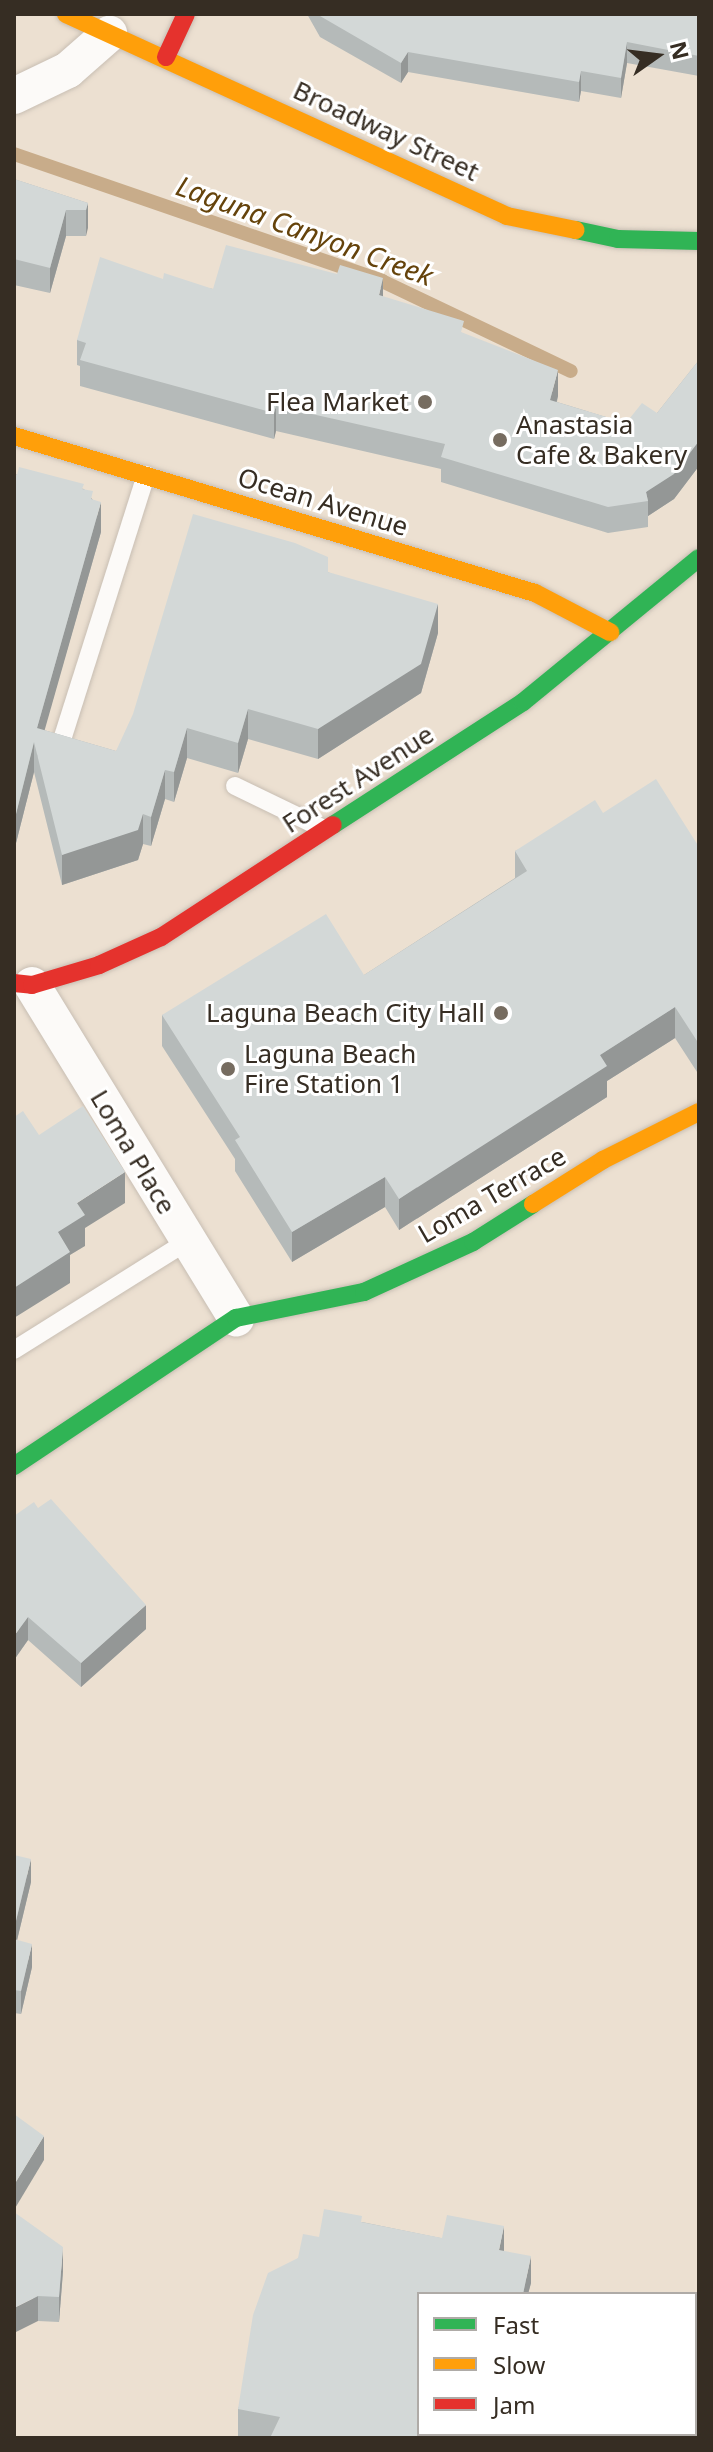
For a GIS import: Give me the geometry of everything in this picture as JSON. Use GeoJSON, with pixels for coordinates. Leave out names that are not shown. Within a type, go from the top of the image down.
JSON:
{"type":"FeatureCollection","features":[{"type":"Feature","properties":{"kind":"street","name":"Broadway Street"},"geometry":{"type":"LineString","coordinates":[[66,14],[166,57],[507,216],[618,239],[699,241]]}},
{"type":"Feature","properties":{"kind":"street"},"geometry":{"type":"LineString","coordinates":[[166,57],[186,14]]}},
{"type":"Feature","properties":{"kind":"street"},"geometry":{"type":"LineString","coordinates":[[14,96],[68,70],[109,34]]}},
{"type":"Feature","properties":{"kind":"street","name":"Ocean Avenue"},"geometry":{"type":"LineString","coordinates":[[14,436],[535,593],[610,632]]}},
{"type":"Feature","properties":{"kind":"street","name":"Forest Avenue"},"geometry":{"type":"LineString","coordinates":[[20,991],[99,965],[161,937],[523,702],[699,558]]}},
{"type":"Feature","properties":{"kind":"street","name":"Loma Place"},"geometry":{"type":"LineString","coordinates":[[20,991],[236,1318]]}},
{"type":"Feature","properties":{"kind":"street","name":"Loma Terrace"},"geometry":{"type":"LineString","coordinates":[[14,1466],[236,1318],[364,1292],[473,1242],[603,1160],[699,1112]]}},
{"type":"Feature","properties":{"kind":"lane"},"geometry":{"type":"LineString","coordinates":[[61,743],[146,475]]}},
{"type":"Feature","properties":{"kind":"lane"},"geometry":{"type":"LineString","coordinates":[[235,786],[326,831]]}},
{"type":"Feature","properties":{"kind":"lane"},"geometry":{"type":"LineString","coordinates":[[14,1350],[188,1241]]}},
{"type":"Feature","properties":{"kind":"building"},"geometry":{"type":"Polygon","coordinates":[[[319,14],[699,14],[699,56],[627,42],[621,78],[581,71],[579,82],[408,52],[401,63],[319,14]]]}},
{"type":"Feature","properties":{"kind":"building"},"geometry":{"type":"Polygon","coordinates":[[[14,179],[88,203],[86,210],[66,210],[50,268],[14,259],[14,179]]]}},
{"type":"Feature","properties":{"kind":"building"},"geometry":{"type":"Polygon","coordinates":[[[226,245],[337,274],[340,265],[383,278],[379,295],[464,321],[461,332],[558,370],[550,400],[626,423],[642,403],[657,413],[699,360],[699,441],[674,474],[646,492],[648,501],[608,507],[441,457],[445,444],[276,406],[274,413],[80,360],[86,343],[77,340],[100,257],[163,279],[164,273],[213,289],[226,245]]]}},
{"type":"Feature","properties":{"kind":"building"},"geometry":{"type":"Polygon","coordinates":[[[19,467],[84,484],[82,489],[93,491],[91,499],[101,502],[37,728],[116,751],[133,714],[193,514],[295,543],[328,557],[328,572],[438,604],[421,664],[318,729],[248,709],[238,743],[187,728],[174,772],[165,770],[151,817],[143,814],[138,830],[62,855],[34,742],[14,822],[14,474],[17,475],[19,467]]]}},
{"type":"Feature","properties":{"kind":"building"},"geometry":{"type":"Polygon","coordinates":[[[656,779],[699,847],[699,1044],[675,1007],[600,1055],[607,1066],[399,1199],[385,1177],[292,1232],[235,1140],[240,1137],[162,1015],[326,914],[364,975],[527,871],[515,851],[595,800],[603,813],[656,779]]]}},
{"type":"Feature","properties":{"kind":"building"},"geometry":{"type":"Polygon","coordinates":[[[83,1106],[125,1172],[77,1203],[85,1215],[58,1232],[70,1252],[14,1288],[14,1117],[23,1111],[39,1135],[83,1106]]]}},
{"type":"Feature","properties":{"kind":"building"},"geometry":{"type":"Polygon","coordinates":[[[51,1499],[146,1605],[81,1663],[28,1617],[14,1636],[14,1516],[34,1502],[38,1508],[51,1499]]]}},
{"type":"Feature","properties":{"kind":"building"},"geometry":{"type":"Polygon","coordinates":[[[14,1855],[31,1859],[14,1929],[14,1855]]]}},
{"type":"Feature","properties":{"kind":"building"},"geometry":{"type":"Polygon","coordinates":[[[14,1939],[32,1944],[21,1991],[14,1990],[14,1939]]]}},
{"type":"Feature","properties":{"kind":"building"},"geometry":{"type":"Polygon","coordinates":[[[14,2114],[44,2136],[14,2185],[14,2114]]]}},
{"type":"Feature","properties":{"kind":"building"},"geometry":{"type":"Polygon","coordinates":[[[324,2209],[362,2216],[361,2222],[442,2238],[447,2215],[504,2226],[499,2250],[531,2256],[523,2292],[417,2292],[417,2436],[475,2438],[270,2438],[280,2417],[238,2409],[253,2315],[268,2273],[298,2258],[303,2234],[319,2237],[324,2209]]]}},
{"type":"Feature","properties":{"kind":"building"},"geometry":{"type":"Polygon","coordinates":[[[14,2212],[63,2247],[59,2297],[38,2296],[14,2308],[14,2212]]]}},
{"type":"Feature","properties":{"kind":"building"},"geometry":{"type":"Polygon","coordinates":[[[699,2345],[699,2391],[697,2390],[699,2345]]]}},
{"type":"Feature","properties":{"kind":"waterway","name":"Laguna Canyon Creek"},"geometry":{"type":"LineString","coordinates":[[14,154],[382,281],[571,371]]}},
{"type":"Feature","properties":{"kind":"traffic: fast"},"geometry":{"type":"LineString","coordinates":[[576,230],[618,239],[699,241]]}},
{"type":"Feature","properties":{"kind":"traffic: fast"},"geometry":{"type":"LineString","coordinates":[[333,825],[523,702],[699,558]]}},
{"type":"Feature","properties":{"kind":"traffic: fast"},"geometry":{"type":"LineString","coordinates":[[14,1466],[236,1318],[364,1292],[473,1242],[533,1204]]}},
{"type":"Feature","properties":{"kind":"traffic: slow"},"geometry":{"type":"LineString","coordinates":[[66,14],[507,216],[576,230]]}},
{"type":"Feature","properties":{"kind":"traffic: slow"},"geometry":{"type":"LineString","coordinates":[[14,436],[535,593],[610,632]]}},
{"type":"Feature","properties":{"kind":"traffic: slow"},"geometry":{"type":"LineString","coordinates":[[533,1204],[603,1160],[699,1112]]}},
{"type":"Feature","properties":{"kind":"traffic: jam"},"geometry":{"type":"LineString","coordinates":[[166,57],[186,14]]}},
{"type":"Feature","properties":{"kind":"traffic: jam"},"geometry":{"type":"LineString","coordinates":[[14,983],[32,985],[99,965],[161,937],[333,825]]}},
{"type":"Feature","properties":{"kind":"place","name":"Flea Market"},"geometry":{"type":"Point","coordinates":[425,402]}},
{"type":"Feature","properties":{"kind":"place","name":"Anastasia Cafe & Bakery"},"geometry":{"type":"Point","coordinates":[500,440]}},
{"type":"Feature","properties":{"kind":"place","name":"Laguna Beach City Hall"},"geometry":{"type":"Point","coordinates":[501,1013]}},
{"type":"Feature","properties":{"kind":"place","name":"Laguna Beach Fire Station 1"},"geometry":{"type":"Point","coordinates":[228,1069]}}]}
